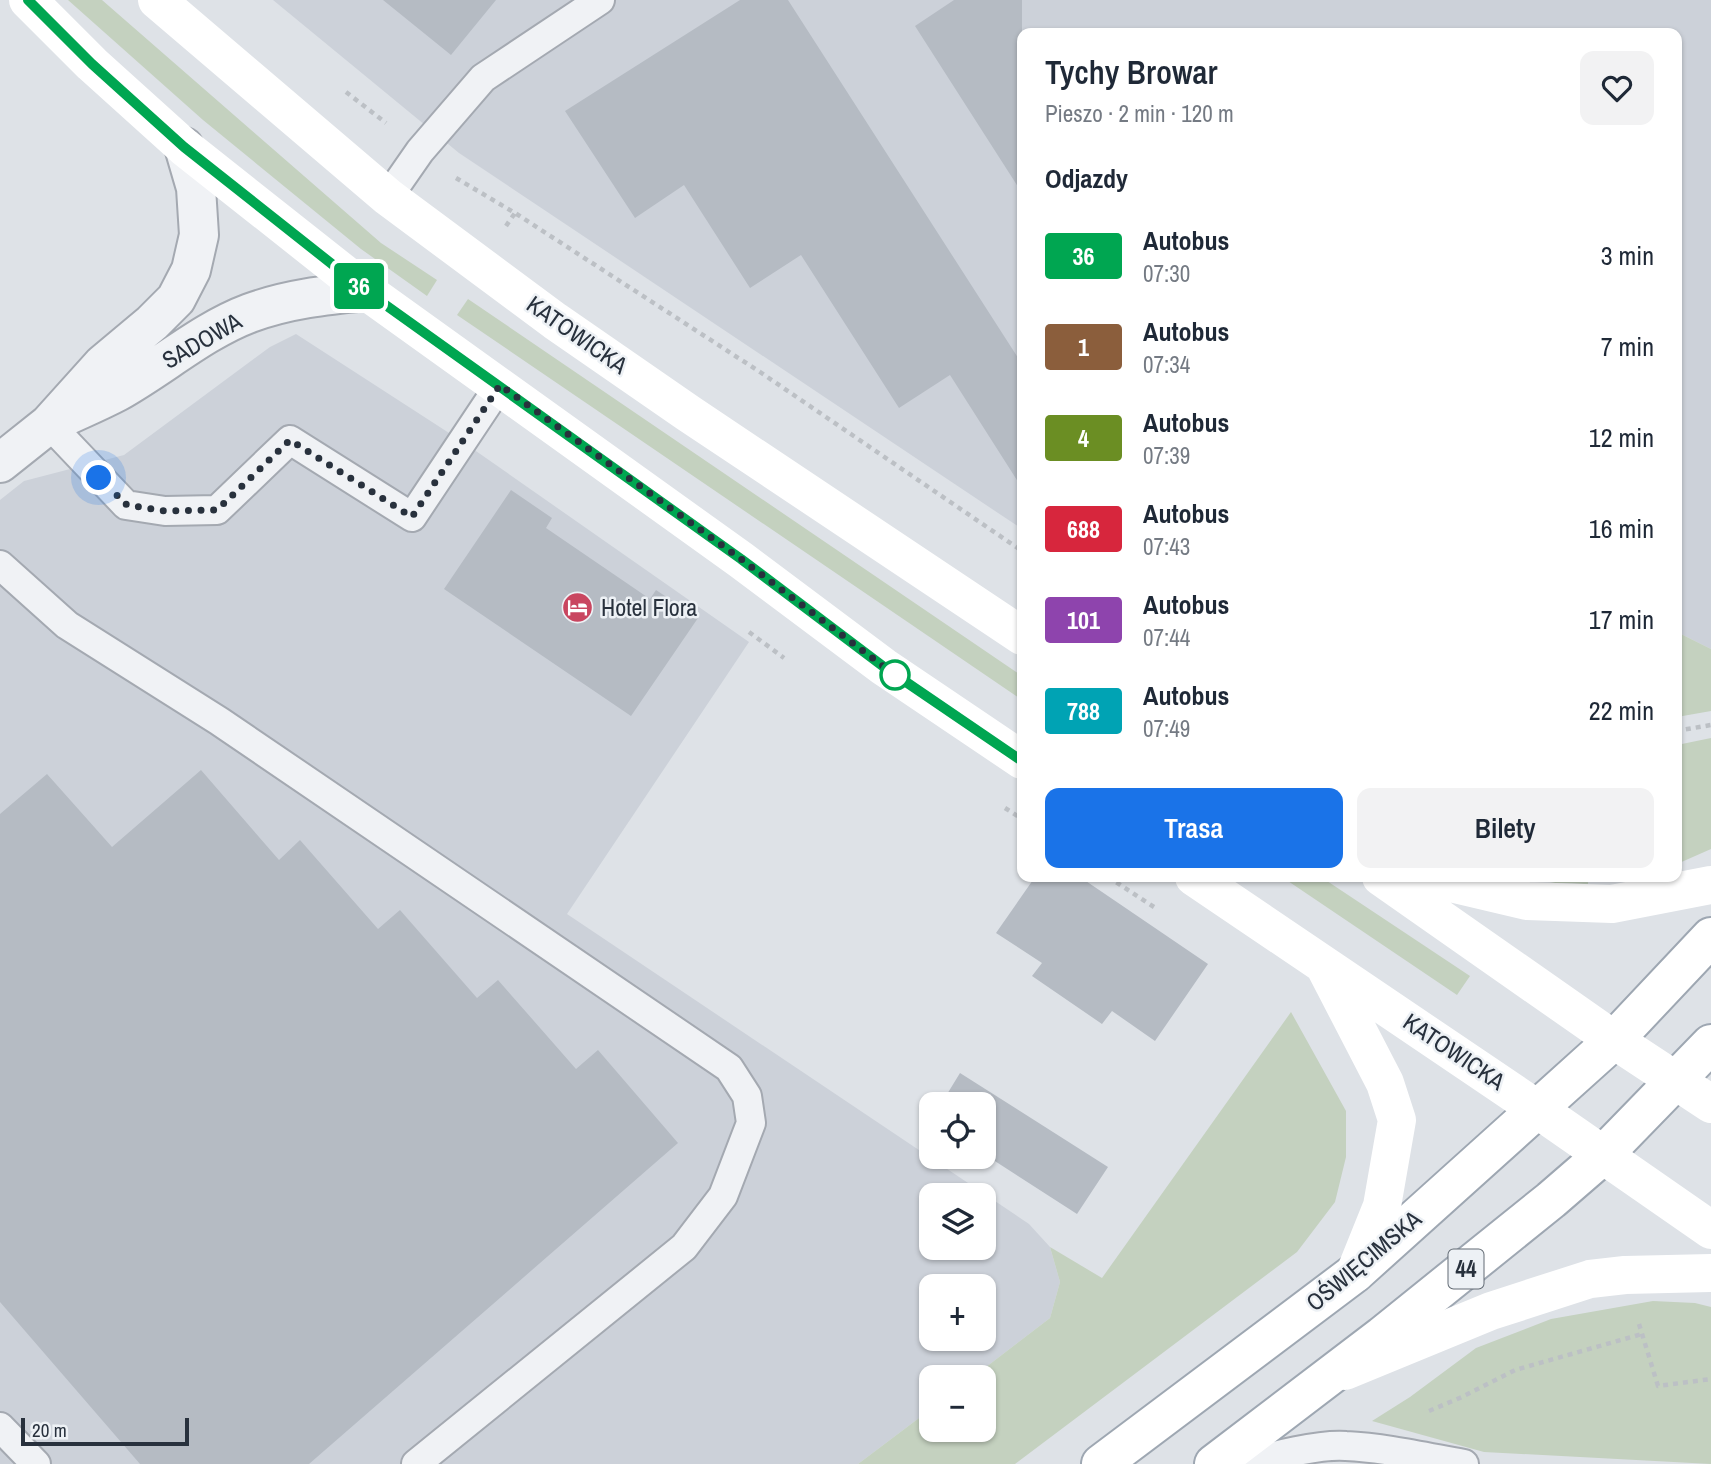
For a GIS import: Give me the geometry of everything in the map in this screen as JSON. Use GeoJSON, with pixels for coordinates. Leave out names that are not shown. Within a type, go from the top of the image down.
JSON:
{"type":"FeatureCollection","features":[{"type":"Feature","properties":{"kind":"main road"},"geometry":{"type":"LineString","coordinates":[[27,0],[92,64],[184,147],[366,291],[741,559],[884,667],[1017,758]]}},
{"type":"Feature","properties":{"kind":"main road","name":"KATOWICKA"},"geometry":{"type":"LineString","coordinates":[[157,0],[388,198],[555,321],[1017,633]]}},
{"type":"Feature","properties":{"kind":"main road","name":"KATOWICKA"},"geometry":{"type":"LineString","coordinates":[[1202,882],[1711,1230]]}},
{"type":"Feature","properties":{"kind":"main road"},"geometry":{"type":"LineString","coordinates":[[1389,882],[1614,1040],[1711,1104]]}},
{"type":"Feature","properties":{"kind":"main road"},"geometry":{"type":"LineString","coordinates":[[1446,882],[1527,901],[1612,904],[1711,885]]}},
{"type":"Feature","properties":{"kind":"main road","name":"OŚWIĘCIMSKA"},"geometry":{"type":"LineString","coordinates":[[1101,1464],[1355,1273],[1614,1040],[1711,937]]}},
{"type":"Feature","properties":{"kind":"main road"},"geometry":{"type":"LineString","coordinates":[[1324,964],[1385,1083],[1397,1120],[1382,1206],[1355,1273]]}},
{"type":"Feature","properties":{"kind":"main road","name":"44"},"geometry":{"type":"LineString","coordinates":[[1214,1464],[1327,1379],[1551,1200],[1603,1155],[1711,1044]]}},
{"type":"Feature","properties":{"kind":"main road"},"geometry":{"type":"LineString","coordinates":[[1327,1379],[1492,1311],[1590,1279],[1625,1275],[1711,1273]]}},
{"type":"Feature","properties":{"kind":"street","name":"SADOWA"},"geometry":{"type":"LineString","coordinates":[[0,463],[49,424],[103,364],[177,299],[191,270],[199,235],[196,188],[184,147]]}},
{"type":"Feature","properties":{"kind":"street","name":"SADOWA"},"geometry":{"type":"LineString","coordinates":[[49,424],[116,392],[248,314],[279,303],[313,296],[366,291]]}},
{"type":"Feature","properties":{"kind":"lane"},"geometry":{"type":"LineString","coordinates":[[388,198],[420,151],[483,78],[600,0]]}},
{"type":"Feature","properties":{"kind":"lane"},"geometry":{"type":"LineString","coordinates":[[49,424],[127,505],[165,511],[217,510],[290,440],[412,517],[500,385]]}},
{"type":"Feature","properties":{"kind":"lane"},"geometry":{"type":"LineString","coordinates":[[0,565],[67,625],[219,721],[729,1068],[747,1096],[751,1123],[723,1196],[684,1247],[416,1464]]}},
{"type":"Feature","properties":{"kind":"lane"},"geometry":{"type":"LineString","coordinates":[[0,1427],[36,1464]]}},
{"type":"Feature","properties":{"kind":"lane"},"geometry":{"type":"LineString","coordinates":[[1246,1464],[1273,1455],[1343,1446],[1464,1464]]}},
{"type":"Feature","properties":{"kind":"path"},"geometry":{"type":"LineString","coordinates":[[336,83],[465,185],[515,213],[760,372],[1017,548]]}},
{"type":"Feature","properties":{"kind":"path"},"geometry":{"type":"LineString","coordinates":[[1682,730],[1711,725]]}},
{"type":"Feature","properties":{"kind":"path"},"geometry":{"type":"LineString","coordinates":[[1115,882],[1154,908]]}},
{"type":"Feature","properties":{"kind":"path"},"geometry":{"type":"LineString","coordinates":[[1389,1451],[1418,1415],[1462,1397],[1515,1370],[1642,1334],[1658,1386],[1711,1379]]}},
{"type":"Feature","properties":{"kind":"shaded area"},"geometry":{"type":"Polygon","coordinates":[[[273,0],[1711,0],[1711,649],[1682,634],[1682,28],[1017,28],[1017,526],[459,153],[273,0]]]}},
{"type":"Feature","properties":{"kind":"shaded area"},"geometry":{"type":"Polygon","coordinates":[[[296,334],[463,442],[749,642],[567,914],[919,1150],[919,1169],[947,1169],[968,1183],[919,1183],[919,1260],[996,1260],[996,1202],[1029,1224],[1050,1247],[1060,1282],[1050,1318],[989,1365],[919,1365],[919,1418],[858,1464],[0,1464],[0,500],[24,481],[124,455],[270,347],[296,334]]]}},
{"type":"Feature","properties":{"kind":"green space"},"geometry":{"type":"Polygon","coordinates":[[[68,0],[102,0],[381,243],[437,280],[427,296],[361,249],[203,120],[68,0]]]}},
{"type":"Feature","properties":{"kind":"green space"},"geometry":{"type":"Polygon","coordinates":[[[468,299],[1017,673],[1017,697],[457,315],[468,299]]]}},
{"type":"Feature","properties":{"kind":"green space"},"geometry":{"type":"Polygon","coordinates":[[[1682,634],[1711,649],[1711,711],[1682,716],[1682,634]]]}},
{"type":"Feature","properties":{"kind":"green space"},"geometry":{"type":"Polygon","coordinates":[[[1711,738],[1711,849],[1682,862],[1682,744],[1711,738]]]}},
{"type":"Feature","properties":{"kind":"green space"},"geometry":{"type":"Polygon","coordinates":[[[1289,882],[1329,882],[1470,976],[1457,995],[1289,882]]]}},
{"type":"Feature","properties":{"kind":"green space"},"geometry":{"type":"Polygon","coordinates":[[[1550,882],[1588,884],[1555,883],[1550,882]]]}},
{"type":"Feature","properties":{"kind":"green space"},"geometry":{"type":"Polygon","coordinates":[[[1291,1012],[1346,1111],[1346,1157],[1335,1202],[1297,1252],[1015,1464],[858,1464],[919,1418],[919,1442],[996,1442],[996,1365],[989,1365],[1050,1318],[1060,1282],[1050,1247],[1102,1278],[1291,1012]]]}},
{"type":"Feature","properties":{"kind":"green space"},"geometry":{"type":"Polygon","coordinates":[[[1653,1301],[1695,1303],[1711,1307],[1711,1464],[1484,1452],[1372,1421],[1410,1397],[1476,1348],[1551,1319],[1653,1301]]]}},
{"type":"Feature","properties":{"kind":"building"},"geometry":{"type":"Polygon","coordinates":[[[383,0],[496,0],[451,55],[383,0]]]}},
{"type":"Feature","properties":{"kind":"building"},"geometry":{"type":"Polygon","coordinates":[[[740,0],[788,0],[1017,356],[1017,480],[950,375],[899,408],[801,255],[750,288],[684,185],[635,218],[565,111],[740,0]]]}},
{"type":"Feature","properties":{"kind":"building"},"geometry":{"type":"Polygon","coordinates":[[[954,0],[1022,0],[1022,28],[1017,28],[1017,185],[915,26],[954,0]]]}},
{"type":"Feature","properties":{"kind":"building","name":"Hotel Flora"},"geometry":{"type":"Polygon","coordinates":[[[511,490],[552,518],[546,528],[650,599],[656,590],[698,618],[631,716],[444,589],[511,490]]]}},
{"type":"Feature","properties":{"kind":"building"},"geometry":{"type":"Polygon","coordinates":[[[201,770],[279,860],[300,840],[378,929],[400,910],[477,998],[498,980],[576,1069],[598,1050],[678,1143],[309,1464],[140,1464],[0,1302],[0,814],[47,774],[112,847],[201,770]]]}},
{"type":"Feature","properties":{"kind":"building"},"geometry":{"type":"Polygon","coordinates":[[[1032,882],[1087,882],[1208,964],[1155,1041],[1112,1011],[1102,1024],[1032,976],[1042,963],[996,933],[1032,882]]]}},
{"type":"Feature","properties":{"kind":"building"},"geometry":{"type":"Polygon","coordinates":[[[960,1073],[990,1092],[948,1092],[960,1073]]]}},
{"type":"Feature","properties":{"kind":"building"},"geometry":{"type":"Polygon","coordinates":[[[996,1096],[1108,1167],[1077,1214],[996,1162],[996,1096]]]}},
{"type":"Feature","properties":{"kind":"bus line","name":"36"},"geometry":{"type":"LineString","coordinates":[[28,0],[92,64],[184,147],[366,291],[741,559],[884,667],[1017,758]]}},
{"type":"Feature","properties":{"kind":"place","name":"Hotel Flora"},"geometry":{"type":"Point","coordinates":[578,608]}},
{"type":"Feature","properties":{"kind":"route"},"geometry":{"type":"LineString","coordinates":[[99,478],[127,505],[165,511],[217,510],[290,440],[412,517],[500,385],[741,559],[895,675]]}}]}
